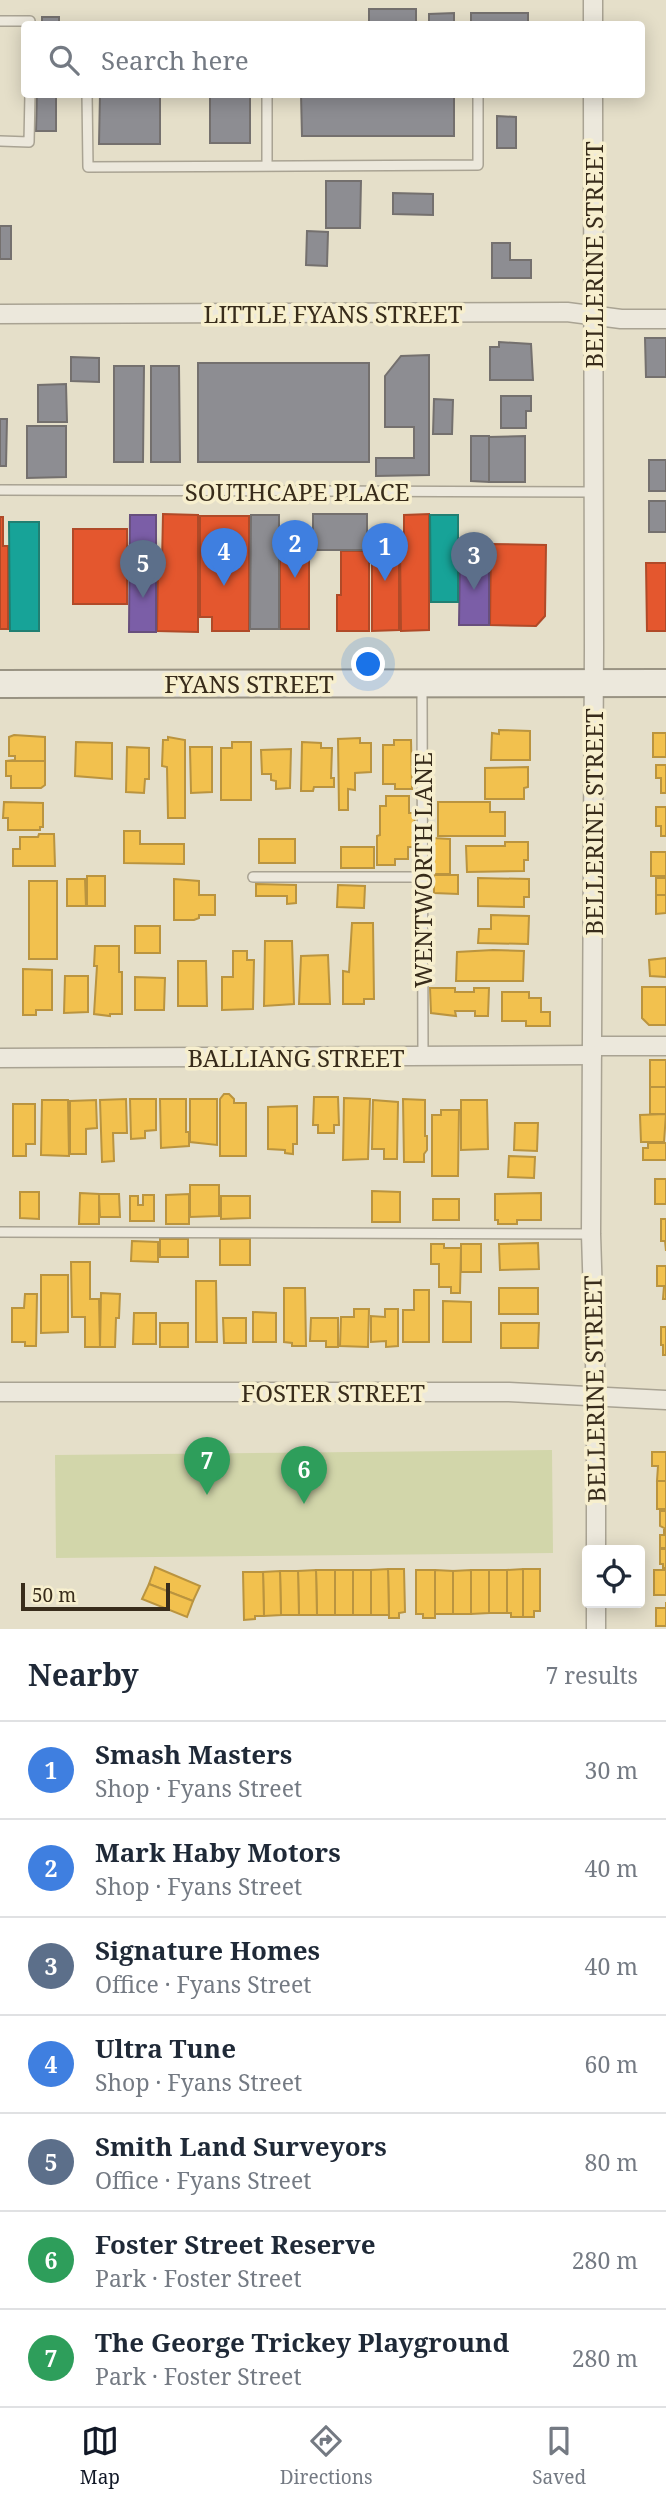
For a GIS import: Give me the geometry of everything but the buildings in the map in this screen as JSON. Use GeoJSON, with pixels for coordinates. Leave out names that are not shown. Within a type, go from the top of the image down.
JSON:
{"type":"FeatureCollection","features":[{"type":"Feature","properties":{"kind":"main road","name":"FYANS STREET"},"geometry":{"type":"LineString","coordinates":[[0,684],[666,683]]}},
{"type":"Feature","properties":{"kind":"street"},"geometry":{"type":"LineString","coordinates":[[593,0],[593,21]]}},
{"type":"Feature","properties":{"kind":"street","name":"BELLERINE STREET"},"geometry":{"type":"LineString","coordinates":[[593,98],[591,1234],[596,1395],[596,1545]]}},
{"type":"Feature","properties":{"kind":"street","name":"LITTLE FYANS STREET"},"geometry":{"type":"LineString","coordinates":[[0,314],[567,312],[621,320],[666,319]]}},
{"type":"Feature","properties":{"kind":"street","name":"BALLIANG STREET"},"geometry":{"type":"LineString","coordinates":[[0,1058],[423,1057],[666,1046]]}},
{"type":"Feature","properties":{"kind":"street","name":"FOSTER STREET"},"geometry":{"type":"LineString","coordinates":[[0,1392],[509,1392],[666,1400]]}},
{"type":"Feature","properties":{"kind":"street"},"geometry":{"type":"LineString","coordinates":[[596,1608],[596,1629]]}},
{"type":"Feature","properties":{"kind":"lane"},"geometry":{"type":"LineString","coordinates":[[0,21],[21,21]]}},
{"type":"Feature","properties":{"kind":"lane"},"geometry":{"type":"LineString","coordinates":[[0,141],[29,142],[30,98]]}},
{"type":"Feature","properties":{"kind":"lane"},"geometry":{"type":"LineString","coordinates":[[87,98],[88,167],[478,165],[478,98]]}},
{"type":"Feature","properties":{"kind":"lane"},"geometry":{"type":"LineString","coordinates":[[267,98],[267,165]]}},
{"type":"Feature","properties":{"kind":"lane","name":"SOUTHCAPE PLACE"},"geometry":{"type":"LineString","coordinates":[[0,490],[594,492]]}},
{"type":"Feature","properties":{"kind":"lane","name":"WENTWORTH LANE"},"geometry":{"type":"LineString","coordinates":[[422,682],[423,1057]]}},
{"type":"Feature","properties":{"kind":"lane"},"geometry":{"type":"LineString","coordinates":[[253,877],[423,877]]}},
{"type":"Feature","properties":{"kind":"lane"},"geometry":{"type":"LineString","coordinates":[[0,1232],[591,1234]]}},
{"type":"Feature","properties":{"kind":"green space"},"geometry":{"type":"Polygon","coordinates":[[[552,1450],[553,1553],[56,1558],[55,1455],[552,1450]]]}},
{"type":"Feature","properties":{"kind":"place","name":"Mark Haby Motors"},"geometry":{"type":"Point","coordinates":[295,578]}},
{"type":"Feature","properties":{"kind":"place","name":"Smash Masters"},"geometry":{"type":"Point","coordinates":[385,581]}},
{"type":"Feature","properties":{"kind":"place","name":"Ultra Tune"},"geometry":{"type":"Point","coordinates":[224,586]}},
{"type":"Feature","properties":{"kind":"place","name":"Signature Homes"},"geometry":{"type":"Point","coordinates":[474,590]}},
{"type":"Feature","properties":{"kind":"place","name":"Smith Land Surveyors"},"geometry":{"type":"Point","coordinates":[143,598]}},
{"type":"Feature","properties":{"kind":"place","name":"The George Trickey Playground"},"geometry":{"type":"Point","coordinates":[207,1495]}},
{"type":"Feature","properties":{"kind":"place","name":"Foster Street Reserve"},"geometry":{"type":"Point","coordinates":[304,1504]}}]}
